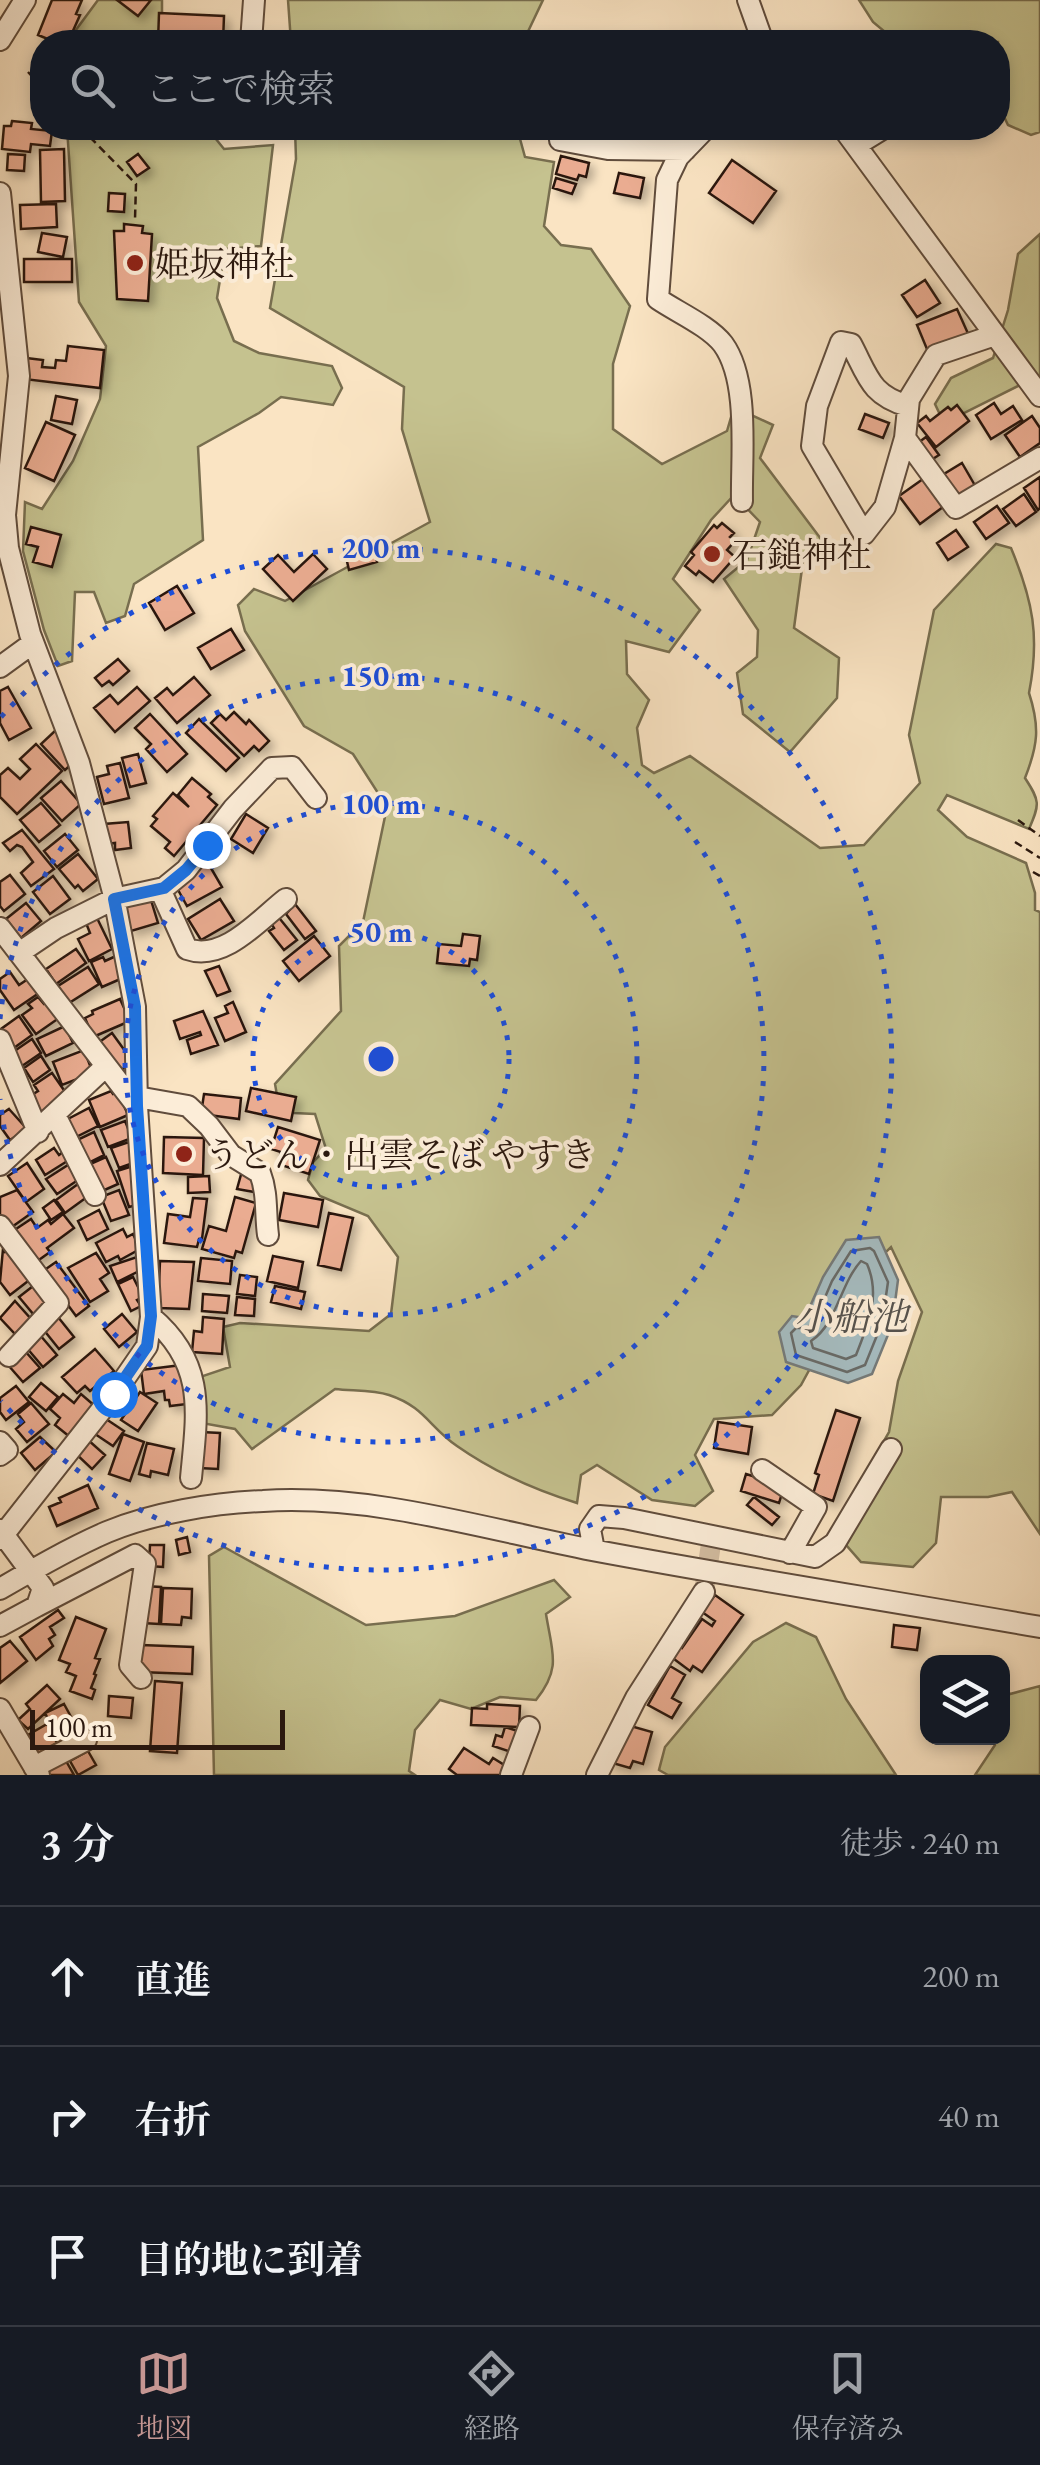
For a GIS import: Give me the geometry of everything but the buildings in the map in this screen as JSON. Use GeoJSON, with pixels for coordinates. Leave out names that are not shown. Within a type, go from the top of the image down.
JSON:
{"type":"FeatureCollection","features":[{"type":"Feature","properties":{"kind":"street"},"geometry":{"type":"LineString","coordinates":[[0,40],[25,0]]}},
{"type":"Feature","properties":{"kind":"street"},"geometry":{"type":"LineString","coordinates":[[252,30],[254,0]]}},
{"type":"Feature","properties":{"kind":"street"},"geometry":{"type":"LineString","coordinates":[[748,0],[757,30]]}},
{"type":"Feature","properties":{"kind":"street"},"geometry":{"type":"LineString","coordinates":[[593,140],[608,149],[686,150]]}},
{"type":"Feature","properties":{"kind":"street"},"geometry":{"type":"LineString","coordinates":[[695,140],[667,180],[658,298],[721,341],[733,362],[740,394],[742,501]]}},
{"type":"Feature","properties":{"kind":"street"},"geometry":{"type":"LineString","coordinates":[[854,140],[1040,396]]}},
{"type":"Feature","properties":{"kind":"street"},"geometry":{"type":"LineString","coordinates":[[858,144],[864,140]]}},
{"type":"Feature","properties":{"kind":"street"},"geometry":{"type":"LineString","coordinates":[[0,193],[5,320],[19,376],[5,515],[8,548],[34,643],[78,763],[114,899],[135,1007],[151,1316],[147,1346],[114,1394],[1,1535],[43,1588],[37,1606]]}},
{"type":"Feature","properties":{"kind":"street"},"geometry":{"type":"LineString","coordinates":[[908,406],[885,399],[873,386],[851,344],[841,342],[817,406],[812,446],[864,534],[886,508],[905,438],[909,399],[936,356],[996,335]]}},
{"type":"Feature","properties":{"kind":"street"},"geometry":{"type":"LineString","coordinates":[[905,438],[956,508],[1040,458]]}},
{"type":"Feature","properties":{"kind":"street"},"geometry":{"type":"LineString","coordinates":[[0,666],[34,643]]}},
{"type":"Feature","properties":{"kind":"street"},"geometry":{"type":"LineString","coordinates":[[19,953],[56,928],[114,899],[160,888],[186,870],[233,809],[272,768],[292,766],[316,798]]}},
{"type":"Feature","properties":{"kind":"street"},"geometry":{"type":"LineString","coordinates":[[160,888],[187,949],[200,953],[214,952],[286,899]]}},
{"type":"Feature","properties":{"kind":"street"},"geometry":{"type":"LineString","coordinates":[[0,928],[137,1102],[188,1106],[232,1155],[260,1173],[268,1196],[268,1234]]}},
{"type":"Feature","properties":{"kind":"street"},"geometry":{"type":"LineString","coordinates":[[0,1040],[38,1132]]}},
{"type":"Feature","properties":{"kind":"street"},"geometry":{"type":"LineString","coordinates":[[0,1166],[105,1066]]}},
{"type":"Feature","properties":{"kind":"street"},"geometry":{"type":"LineString","coordinates":[[54,1115],[96,1196]]}},
{"type":"Feature","properties":{"kind":"street"},"geometry":{"type":"LineString","coordinates":[[0,1226],[58,1303],[8,1356]]}},
{"type":"Feature","properties":{"kind":"street"},"geometry":{"type":"LineString","coordinates":[[151,1316],[170,1333],[191,1376],[198,1406],[191,1478]]}},
{"type":"Feature","properties":{"kind":"street"},"geometry":{"type":"LineString","coordinates":[[0,1442],[6,1450],[0,1455]]}},
{"type":"Feature","properties":{"kind":"street"},"geometry":{"type":"LineString","coordinates":[[594,1550],[590,1529],[599,1516],[815,1557],[836,1543],[891,1449]]}},
{"type":"Feature","properties":{"kind":"street"},"geometry":{"type":"LineString","coordinates":[[762,1470],[816,1508],[790,1553]]}},
{"type":"Feature","properties":{"kind":"street"},"geometry":{"type":"LineString","coordinates":[[0,1590],[109,1532],[209,1507],[264,1500],[330,1502],[1040,1627]]}},
{"type":"Feature","properties":{"kind":"street"},"geometry":{"type":"LineString","coordinates":[[0,1626],[135,1555],[145,1564],[130,1666],[141,1678]]}},
{"type":"Feature","properties":{"kind":"street"},"geometry":{"type":"LineString","coordinates":[[597,1775],[636,1698],[704,1592]]}},
{"type":"Feature","properties":{"kind":"street"},"geometry":{"type":"LineString","coordinates":[[2,1716],[37,1771],[86,1740]]}},
{"type":"Feature","properties":{"kind":"street"},"geometry":{"type":"LineString","coordinates":[[510,1775],[529,1727]]}},
{"type":"Feature","properties":{"kind":"path"},"geometry":{"type":"LineString","coordinates":[[93,140],[136,184],[135,219]]}},
{"type":"Feature","properties":{"kind":"path"},"geometry":{"type":"LineString","coordinates":[[1018,820],[1040,836]]}},
{"type":"Feature","properties":{"kind":"path"},"geometry":{"type":"LineString","coordinates":[[1015,842],[1040,858]]}},
{"type":"Feature","properties":{"kind":"path"},"geometry":{"type":"LineString","coordinates":[[1033,872],[1040,876]]}},
{"type":"Feature","properties":{"kind":"shaded area"},"geometry":{"type":"Polygon","coordinates":[[[98,0],[162,0],[162,30],[76,30],[98,0]]]}},
{"type":"Feature","properties":{"kind":"shaded area"},"geometry":{"type":"Polygon","coordinates":[[[288,0],[543,0],[529,30],[290,30],[288,0]]]}},
{"type":"Feature","properties":{"kind":"shaded area"},"geometry":{"type":"Polygon","coordinates":[[[859,0],[1040,0],[1040,132],[1031,135],[1010,126],[1010,30],[883,30],[859,0]]]}},
{"type":"Feature","properties":{"kind":"shaded area"},"geometry":{"type":"Polygon","coordinates":[[[68,140],[217,140],[224,149],[273,145],[261,246],[225,249],[217,298],[234,341],[259,353],[332,366],[342,388],[333,405],[281,397],[198,447],[203,540],[134,584],[125,616],[106,623],[94,592],[75,592],[72,661],[58,666],[23,551],[25,502],[42,509],[73,461],[100,399],[106,346],[79,302],[68,140]]]}},
{"type":"Feature","properties":{"kind":"shaded area"},"geometry":{"type":"Polygon","coordinates":[[[295,140],[520,140],[525,157],[554,162],[544,226],[561,245],[591,249],[630,306],[613,364],[613,429],[662,464],[727,431],[734,407],[773,425],[760,458],[824,543],[803,561],[794,628],[839,658],[837,698],[790,752],[743,714],[737,673],[757,657],[758,630],[724,579],[747,560],[760,522],[734,495],[711,520],[673,579],[700,610],[669,652],[626,641],[627,674],[649,700],[637,728],[642,765],[654,773],[690,756],[820,848],[864,845],[920,783],[909,735],[934,610],[996,544],[1011,548],[1025,585],[1034,636],[1029,693],[1036,736],[1025,778],[1036,798],[1035,814],[1029,829],[947,795],[938,810],[967,837],[1026,863],[1035,893],[1035,910],[1040,912],[1040,1534],[1012,1492],[988,1497],[941,1497],[936,1543],[913,1567],[861,1562],[833,1530],[889,1432],[898,1381],[922,1312],[891,1247],[860,1277],[801,1385],[772,1415],[714,1419],[695,1455],[713,1491],[695,1506],[652,1500],[597,1465],[581,1475],[577,1503],[561,1498],[485,1464],[448,1439],[411,1405],[376,1392],[335,1389],[252,1449],[235,1429],[196,1422],[188,1381],[230,1367],[223,1327],[240,1323],[369,1331],[391,1314],[398,1257],[368,1216],[320,1196],[308,1180],[313,1162],[326,1149],[315,1114],[294,1113],[278,1101],[275,1084],[341,1011],[339,946],[363,922],[387,807],[353,754],[304,726],[245,631],[238,605],[254,589],[285,601],[430,522],[402,429],[404,387],[270,308],[296,159],[295,140]]]}},
{"type":"Feature","properties":{"kind":"shaded area"},"geometry":{"type":"Polygon","coordinates":[[[1040,234],[1040,375],[944,423],[935,404],[951,378],[993,358],[1008,310],[1018,254],[1040,234]]]}},
{"type":"Feature","properties":{"kind":"shaded area"},"geometry":{"type":"Polygon","coordinates":[[[224,1547],[366,1625],[455,1616],[554,1580],[570,1597],[546,1614],[553,1659],[549,1678],[536,1700],[500,1697],[471,1709],[440,1700],[415,1730],[409,1771],[415,1775],[214,1775],[209,1556],[224,1547]]]}},
{"type":"Feature","properties":{"kind":"shaded area"},"geometry":{"type":"Polygon","coordinates":[[[786,1623],[816,1637],[846,1699],[896,1775],[668,1775],[659,1770],[665,1747],[753,1642],[786,1623]]]}},
{"type":"Feature","properties":{"kind":"shaded area"},"geometry":{"type":"Polygon","coordinates":[[[1040,1686],[1040,1775],[975,1775],[995,1745],[1010,1745],[1010,1694],[1040,1686]]]}},
{"type":"Feature","properties":{"kind":"water","name":"小船池"},"geometry":{"type":"Polygon","coordinates":[[[879,1237],[898,1280],[892,1325],[872,1374],[848,1383],[786,1362],[779,1332],[792,1316],[805,1318],[823,1277],[846,1240],[879,1237]]]}},
{"type":"Feature","properties":{"kind":"tunnel"},"geometry":{"type":"LineString","coordinates":[[704,1592],[712,1537]]}},
{"type":"Feature","properties":{"kind":"place","name":"姫坂神社"},"geometry":{"type":"Point","coordinates":[135,263]}},
{"type":"Feature","properties":{"kind":"place","name":"石鎚神社"},"geometry":{"type":"Point","coordinates":[712,554]}},
{"type":"Feature","properties":{"kind":"place","name":"うどん・出雲そば やすき"},"geometry":{"type":"Point","coordinates":[184,1154]}},
{"type":"Feature","properties":{"kind":"route"},"geometry":{"type":"LineString","coordinates":[[114,1394],[147,1346],[151,1316],[137,1106],[135,1007],[114,899],[164,888],[207,845]]}}]}
